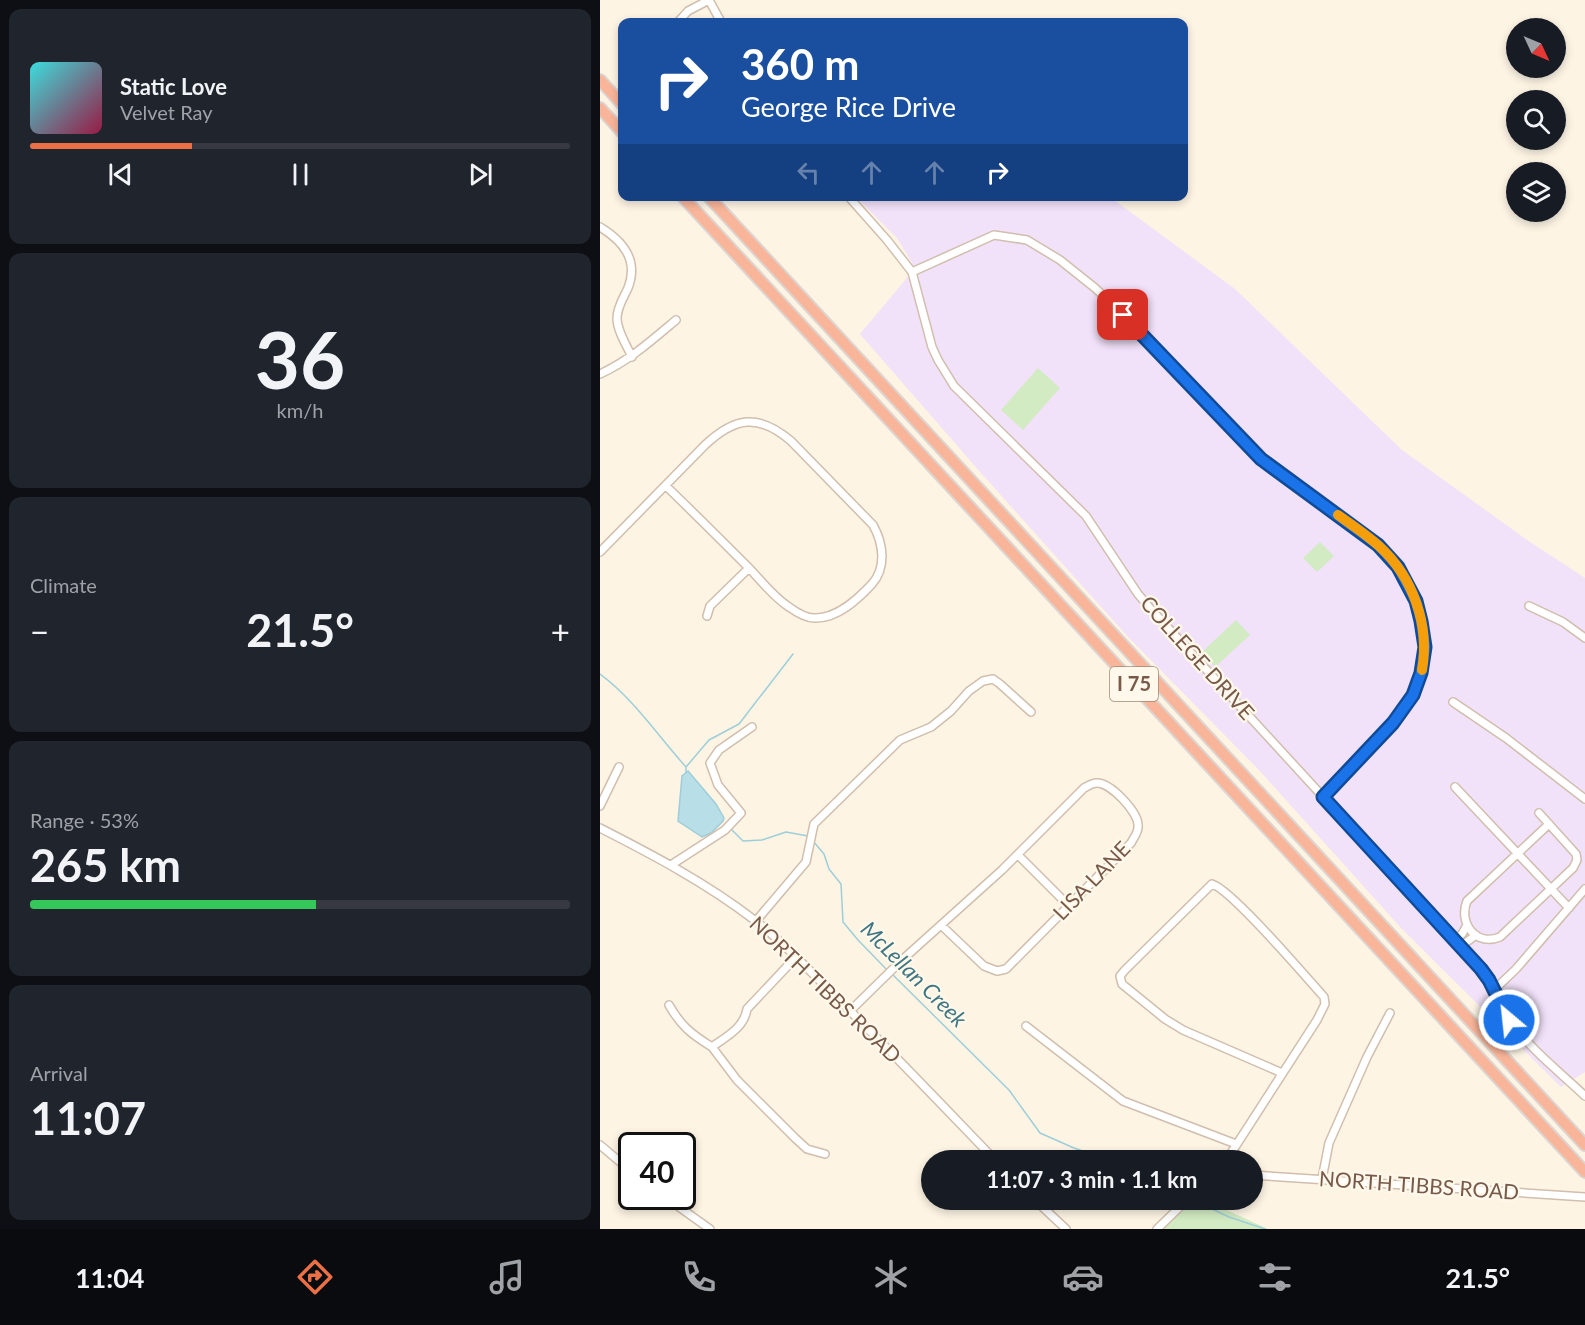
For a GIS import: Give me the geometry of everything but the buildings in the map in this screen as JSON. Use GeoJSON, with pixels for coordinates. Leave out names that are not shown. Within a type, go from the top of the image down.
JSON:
{"type":"FeatureCollection","features":[{"type":"Feature","properties":{"kind":"highway"},"geometry":{"type":"LineString","coordinates":[[600,80],[618,100]]}},
{"type":"Feature","properties":{"kind":"highway"},"geometry":{"type":"LineString","coordinates":[[600,108],[618,128]]}},
{"type":"Feature","properties":{"kind":"highway","name":"I 75"},"geometry":{"type":"LineString","coordinates":[[687,201],[1585,1172]]}},
{"type":"Feature","properties":{"kind":"highway","name":"I 75"},"geometry":{"type":"LineString","coordinates":[[713,201],[1585,1145]]}},
{"type":"Feature","properties":{"kind":"street"},"geometry":{"type":"LineString","coordinates":[[682,18],[688,11],[709,0],[719,18]]}},
{"type":"Feature","properties":{"kind":"street","name":"COLLEGE DRIVE"},"geometry":{"type":"LineString","coordinates":[[852,201],[912,272],[932,346],[954,386],[1086,516],[1149,607],[1481,969],[1509,1020],[1531,1045],[1585,1096]]}},
{"type":"Feature","properties":{"kind":"street"},"geometry":{"type":"LineString","coordinates":[[600,227],[623,246],[633,270],[617,319],[632,357]]}},
{"type":"Feature","properties":{"kind":"street"},"geometry":{"type":"LineString","coordinates":[[912,272],[994,235],[1027,240],[1060,260],[1095,288],[1143,333],[1261,459],[1378,545],[1398,567],[1416,601],[1424,635],[1423,660],[1418,683],[1401,714],[1323,797]]}},
{"type":"Feature","properties":{"kind":"street"},"geometry":{"type":"LineString","coordinates":[[600,374],[632,357],[676,320]]}},
{"type":"Feature","properties":{"kind":"street"},"geometry":{"type":"LineString","coordinates":[[600,552],[666,486],[720,432],[731,425],[764,423],[777,429],[791,441],[873,525],[883,548],[875,581],[863,594],[839,612],[814,618],[788,607],[666,486]]}},
{"type":"Feature","properties":{"kind":"street"},"geometry":{"type":"LineString","coordinates":[[707,616],[710,606],[749,568]]}},
{"type":"Feature","properties":{"kind":"street"},"geometry":{"type":"LineString","coordinates":[[1529,606],[1563,622],[1585,638]]}},
{"type":"Feature","properties":{"kind":"street"},"geometry":{"type":"LineString","coordinates":[[756,921],[806,862],[814,824],[900,740],[931,727],[983,681],[993,680],[1000,684],[1031,712]]}},
{"type":"Feature","properties":{"kind":"street"},"geometry":{"type":"LineString","coordinates":[[1453,702],[1506,738],[1585,799]]}},
{"type":"Feature","properties":{"kind":"street"},"geometry":{"type":"LineString","coordinates":[[671,865],[724,830],[741,813],[718,785],[710,763],[719,750],[752,727]]}},
{"type":"Feature","properties":{"kind":"street"},"geometry":{"type":"LineString","coordinates":[[600,806],[619,767]]}},
{"type":"Feature","properties":{"kind":"street","name":"LISA LANE"},"geometry":{"type":"LineString","coordinates":[[850,1011],[902,960],[1018,855],[1084,788],[1098,783],[1107,786],[1136,814],[1139,823],[1138,831],[1131,843],[1006,969],[997,971],[984,966],[942,926]]}},
{"type":"Feature","properties":{"kind":"street"},"geometry":{"type":"LineString","coordinates":[[1455,787],[1569,908]]}},
{"type":"Feature","properties":{"kind":"street"},"geometry":{"type":"LineString","coordinates":[[1539,813],[1549,824],[1576,854],[1577,860],[1573,868],[1500,937],[1491,941],[1483,940],[1467,925],[1464,918],[1467,901],[1549,824]]}},
{"type":"Feature","properties":{"kind":"street","name":"NORTH TIBBS ROAD"},"geometry":{"type":"LineString","coordinates":[[600,828],[671,865],[756,921],[796,957],[985,1150]]}},
{"type":"Feature","properties":{"kind":"street"},"geometry":{"type":"LineString","coordinates":[[1018,855],[1069,906]]}},
{"type":"Feature","properties":{"kind":"street"},"geometry":{"type":"LineString","coordinates":[[1232,1150],[1236,1144],[1282,1073],[1322,1010],[1324,1004],[1323,997],[1222,888],[1212,884],[1125,970],[1120,976],[1122,984],[1165,1019],[1183,1030],[1282,1073]]}},
{"type":"Feature","properties":{"kind":"street"},"geometry":{"type":"LineString","coordinates":[[1494,990],[1516,969],[1585,889]]}},
{"type":"Feature","properties":{"kind":"street"},"geometry":{"type":"LineString","coordinates":[[1454,940],[1462,934],[1467,925]]}},
{"type":"Feature","properties":{"kind":"street"},"geometry":{"type":"LineString","coordinates":[[1460,947],[1476,935]]}},
{"type":"Feature","properties":{"kind":"street"},"geometry":{"type":"LineString","coordinates":[[712,1047],[737,1029],[746,1019],[747,1009],[796,957]]}},
{"type":"Feature","properties":{"kind":"street"},"geometry":{"type":"LineString","coordinates":[[669,1005],[687,1030],[712,1047],[737,1080],[795,1138],[807,1149],[825,1154]]}},
{"type":"Feature","properties":{"kind":"street"},"geometry":{"type":"LineString","coordinates":[[1322,1179],[1329,1143],[1367,1057],[1390,1013]]}},
{"type":"Feature","properties":{"kind":"street"},"geometry":{"type":"LineString","coordinates":[[1026,1026],[1123,1101],[1236,1144]]}},
{"type":"Feature","properties":{"kind":"street"},"geometry":{"type":"LineString","coordinates":[[600,1145],[618,1160]]}},
{"type":"Feature","properties":{"kind":"street","name":"NORTH TIBBS ROAD"},"geometry":{"type":"LineString","coordinates":[[1263,1176],[1583,1197]]}},
{"type":"Feature","properties":{"kind":"street"},"geometry":{"type":"LineString","coordinates":[[683,1210],[710,1229]]}},
{"type":"Feature","properties":{"kind":"street"},"geometry":{"type":"LineString","coordinates":[[1046,1210],[1066,1229]]}},
{"type":"Feature","properties":{"kind":"street"},"geometry":{"type":"LineString","coordinates":[[1157,1229],[1177,1210]]}},
{"type":"Feature","properties":{"kind":"shaded area"},"geometry":{"type":"Polygon","coordinates":[[[860,201],[1115,201],[1235,289],[1402,450],[1530,542],[1585,578],[1585,1072],[1561,1087],[1402,929],[1258,769],[1130,639],[860,334],[912,272],[912,263],[897,238],[860,201]]]}},
{"type":"Feature","properties":{"kind":"green space"},"geometry":{"type":"Polygon","coordinates":[[[1038,368],[1060,388],[1023,430],[1001,410],[1038,368]]]}},
{"type":"Feature","properties":{"kind":"green space"},"geometry":{"type":"Polygon","coordinates":[[[1320,542],[1334,556],[1317,572],[1303,558],[1320,542]]]}},
{"type":"Feature","properties":{"kind":"green space"},"geometry":{"type":"Polygon","coordinates":[[[1236,620],[1250,635],[1215,667],[1202,652],[1236,620]]]}},
{"type":"Feature","properties":{"kind":"green space"},"geometry":{"type":"Polygon","coordinates":[[[1183,1210],[1227,1210],[1268,1229],[1164,1229],[1183,1210]]]}},
{"type":"Feature","properties":{"kind":"water"},"geometry":{"type":"Polygon","coordinates":[[[688,771],[716,804],[724,818],[711,833],[702,837],[678,821],[682,776],[688,771]]]}},
{"type":"Feature","properties":{"kind":"waterway"},"geometry":{"type":"LineString","coordinates":[[686,767],[709,740],[739,724],[793,654]]}},
{"type":"Feature","properties":{"kind":"waterway","name":"McLellan Creek"},"geometry":{"type":"LineString","coordinates":[[600,674],[635,706],[686,767],[686,772]]}},
{"type":"Feature","properties":{"kind":"waterway","name":"McLellan Creek"},"geometry":{"type":"LineString","coordinates":[[730,828],[743,841],[762,840],[786,832],[808,836]]}},
{"type":"Feature","properties":{"kind":"waterway","name":"McLellan Creek"},"geometry":{"type":"LineString","coordinates":[[813,841],[824,854],[829,869],[841,884],[843,922],[888,971]]}},
{"type":"Feature","properties":{"kind":"waterway","name":"McLellan Creek"},"geometry":{"type":"LineString","coordinates":[[892,974],[1009,1090],[1040,1133],[1080,1150]]}},
{"type":"Feature","properties":{"kind":"waterway","name":"McLellan Creek"},"geometry":{"type":"LineString","coordinates":[[1214,1210],[1265,1229]]}},
{"type":"Feature","properties":{"kind":"slow traffic"},"geometry":{"type":"LineString","coordinates":[[1338,515],[1390,557],[1410,588],[1416,601],[1424,635],[1422,670]]}},
{"type":"Feature","properties":{"kind":"route"},"geometry":{"type":"LineString","coordinates":[[1123,315],[1143,333],[1261,459],[1378,545],[1403,574],[1416,601],[1424,635],[1425,647],[1418,683],[1401,714],[1323,797],[1481,969],[1509,1020]]}}]}
